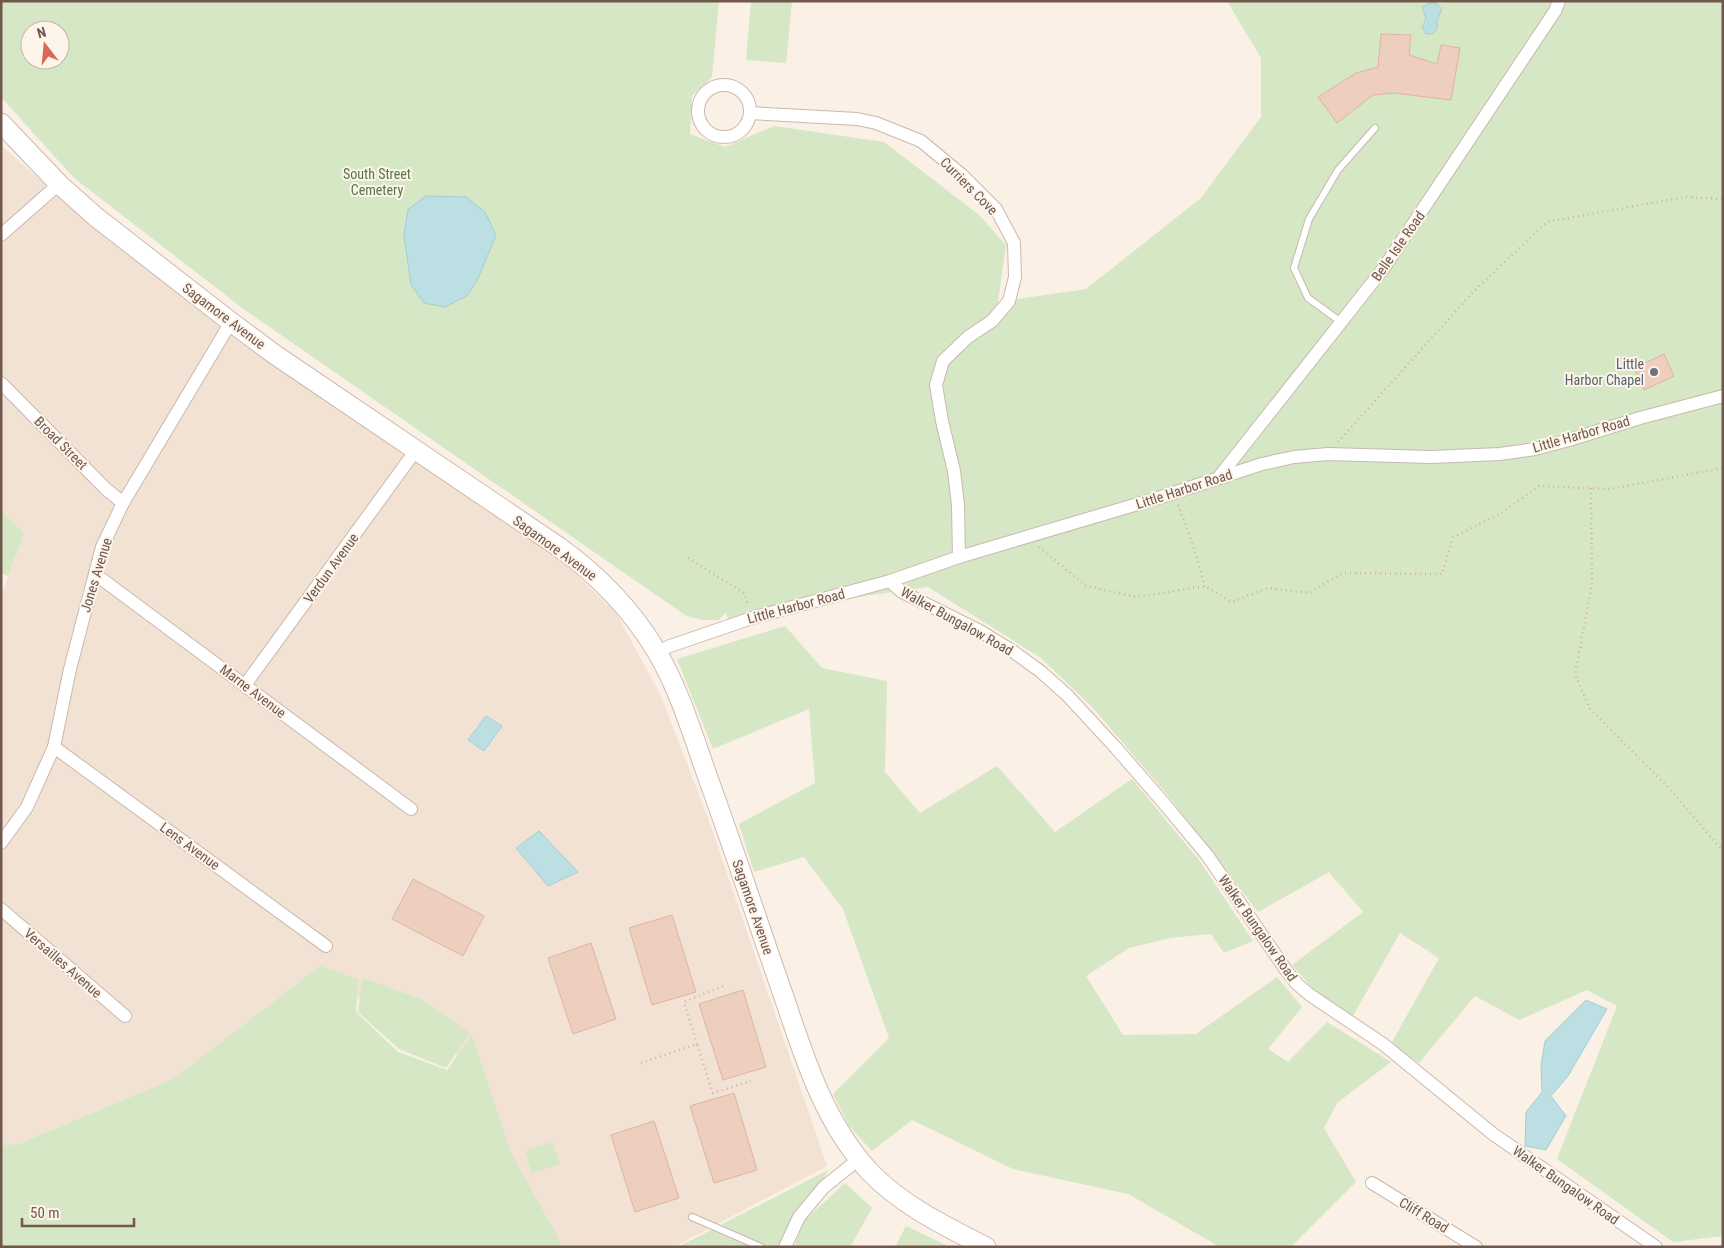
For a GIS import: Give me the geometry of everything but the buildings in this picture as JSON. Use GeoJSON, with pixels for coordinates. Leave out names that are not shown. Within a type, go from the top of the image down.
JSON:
{"type":"FeatureCollection","features":[{"type":"Feature","properties":{"kind":"main road","name":"Sagamore Avenue"},"geometry":{"type":"LineString","coordinates":[[1,122],[59,184],[96,217],[231,322],[274,354],[579,561],[604,584],[657,652],[677,691],[814,1082],[830,1115],[859,1160],[870,1173],[893,1193],[923,1213],[986,1247]]}},
{"type":"Feature","properties":{"kind":"street","name":"Belle Isle Road"},"geometry":{"type":"LineString","coordinates":[[1219,477],[1383,270],[1555,11],[1559,1]]}},
{"type":"Feature","properties":{"kind":"street"},"geometry":{"type":"LineString","coordinates":[[723,84],[732,85],[746,96],[750,112],[748,121],[736,134],[720,137],[704,129],[697,113],[701,96],[707,90],[723,84]]}},
{"type":"Feature","properties":{"kind":"street","name":"Curriers Cove"},"geometry":{"type":"LineString","coordinates":[[750,112],[857,119],[876,123],[921,141],[962,175],[996,209],[1014,243],[1015,277],[1010,301],[992,321],[968,337],[944,362],[936,384],[942,421],[954,472],[958,505],[959,557]]}},
{"type":"Feature","properties":{"kind":"street"},"geometry":{"type":"LineString","coordinates":[[1,235],[59,184]]}},
{"type":"Feature","properties":{"kind":"street","name":"Jones Avenue"},"geometry":{"type":"LineString","coordinates":[[1,843],[27,806],[54,747],[70,669],[102,547],[122,503],[231,322]]}},
{"type":"Feature","properties":{"kind":"street","name":"Broad Street"},"geometry":{"type":"LineString","coordinates":[[1,383],[122,503]]}},
{"type":"Feature","properties":{"kind":"street","name":"Little Harbor Road"},"geometry":{"type":"LineString","coordinates":[[657,652],[752,618],[890,581],[959,557],[1173,493],[1262,464],[1294,457],[1328,454],[1431,457],[1500,454],[1569,440],[1640,418],[1723,396]]}},
{"type":"Feature","properties":{"kind":"street","name":"Verdun Avenue"},"geometry":{"type":"LineString","coordinates":[[245,685],[416,450]]}},
{"type":"Feature","properties":{"kind":"street","name":"Marne Avenue"},"geometry":{"type":"LineString","coordinates":[[96,574],[412,809]]}},
{"type":"Feature","properties":{"kind":"street","name":"Walker Bungalow Road"},"geometry":{"type":"LineString","coordinates":[[890,581],[902,592],[980,631],[1011,650],[1040,671],[1067,695],[1116,748],[1196,842],[1286,970],[1310,995],[1384,1044],[1492,1134],[1656,1247]]}},
{"type":"Feature","properties":{"kind":"street","name":"Lens Avenue"},"geometry":{"type":"LineString","coordinates":[[54,747],[326,946]]}},
{"type":"Feature","properties":{"kind":"street","name":"Versailles Avenue"},"geometry":{"type":"LineString","coordinates":[[1,909],[126,1016]]}},
{"type":"Feature","properties":{"kind":"street"},"geometry":{"type":"LineString","coordinates":[[785,1247],[799,1217],[824,1187],[859,1160]]}},
{"type":"Feature","properties":{"kind":"street","name":"Cliff Road"},"geometry":{"type":"LineString","coordinates":[[1372,1183],[1476,1247]]}},
{"type":"Feature","properties":{"kind":"lane"},"geometry":{"type":"LineString","coordinates":[[1341,322],[1308,298],[1294,268],[1308,219],[1338,170],[1376,128]]}},
{"type":"Feature","properties":{"kind":"lane"},"geometry":{"type":"LineString","coordinates":[[692,1217],[760,1247]]}},
{"type":"Feature","properties":{"kind":"path"},"geometry":{"type":"LineString","coordinates":[[1328,454],[1472,293],[1547,222],[1685,197],[1723,199]]}},
{"type":"Feature","properties":{"kind":"path"},"geometry":{"type":"LineString","coordinates":[[1028,537],[1086,586],[1137,597],[1205,586],[1232,602],[1268,588],[1309,593],[1343,573],[1442,574],[1453,538],[1500,514],[1539,486],[1610,489],[1723,468]]}},
{"type":"Feature","properties":{"kind":"path"},"geometry":{"type":"LineString","coordinates":[[1590,488],[1592,584],[1575,674],[1590,709],[1666,785],[1723,851]]}},
{"type":"Feature","properties":{"kind":"path"},"geometry":{"type":"LineString","coordinates":[[1173,493],[1205,586]]}},
{"type":"Feature","properties":{"kind":"path"},"geometry":{"type":"LineString","coordinates":[[688,558],[744,593],[752,618]]}},
{"type":"Feature","properties":{"kind":"path"},"geometry":{"type":"LineString","coordinates":[[723,986],[684,1002],[696,1044],[713,1093],[751,1081]]}},
{"type":"Feature","properties":{"kind":"path"},"geometry":{"type":"LineString","coordinates":[[641,1063],[696,1044]]}},
{"type":"Feature","properties":{"kind":"shaded area"},"geometry":{"type":"Polygon","coordinates":[[[1,145],[78,214],[255,352],[548,547],[616,613],[661,696],[709,821],[827,1166],[674,1247],[547,1247],[464,1058],[336,986],[320,966],[173,1079],[19,1144],[1,1145],[1,596],[24,533],[1,510],[1,145]]]}},
{"type":"Feature","properties":{"kind":"green space","name":"South Street Cemetery"},"geometry":{"type":"Polygon","coordinates":[[[1,1],[719,1],[712,77],[692,96],[690,134],[725,147],[774,126],[884,142],[978,214],[1006,245],[998,302],[1086,289],[1201,198],[1261,117],[1261,58],[1227,1],[1723,1],[1723,1236],[1673,1242],[1557,1159],[1617,1006],[1587,990],[1519,1020],[1475,996],[1419,1063],[1391,1044],[1439,958],[1400,933],[1353,1016],[1314,990],[1292,965],[1363,912],[1329,872],[1258,912],[1170,798],[1093,708],[1041,658],[928,587],[864,596],[728,620],[726,612],[719,620],[701,620],[685,615],[245,310],[74,178],[1,97],[1,1]]]}},
{"type":"Feature","properties":{"kind":"green space"},"geometry":{"type":"Polygon","coordinates":[[[751,1],[792,1],[786,63],[746,60],[751,1]]]}},
{"type":"Feature","properties":{"kind":"green space"},"geometry":{"type":"Polygon","coordinates":[[[1,510],[24,533],[8,576],[1,573],[1,510]]]}},
{"type":"Feature","properties":{"kind":"green space"},"geometry":{"type":"Polygon","coordinates":[[[785,626],[822,668],[887,681],[885,772],[920,813],[997,766],[1055,832],[1132,779],[1199,860],[1253,941],[1224,953],[1211,934],[1170,938],[1129,948],[1086,976],[1123,1035],[1196,1034],[1277,977],[1302,1007],[1268,1049],[1288,1062],[1327,1022],[1391,1062],[1337,1103],[1324,1128],[1356,1182],[1291,1247],[1214,1247],[1215,1244],[1128,1194],[1013,1169],[912,1120],[872,1151],[849,1126],[833,1094],[889,1038],[843,909],[804,857],[754,872],[739,824],[815,783],[809,709],[713,749],[677,659],[785,626]]]}},
{"type":"Feature","properties":{"kind":"green space"},"geometry":{"type":"Polygon","coordinates":[[[320,966],[358,979],[356,1012],[398,1052],[447,1070],[472,1035],[510,1151],[563,1247],[1,1247],[1,1145],[19,1144],[173,1079],[320,966]]]}},
{"type":"Feature","properties":{"kind":"green space"},"geometry":{"type":"Polygon","coordinates":[[[362,978],[421,999],[470,1033],[446,1068],[399,1049],[358,1012],[362,978]]]}},
{"type":"Feature","properties":{"kind":"green space"},"geometry":{"type":"Polygon","coordinates":[[[552,1142],[560,1164],[532,1173],[525,1151],[552,1142]]]}},
{"type":"Feature","properties":{"kind":"green space"},"geometry":{"type":"Polygon","coordinates":[[[828,1170],[789,1247],[678,1247],[828,1170]]]}},
{"type":"Feature","properties":{"kind":"green space"},"geometry":{"type":"Polygon","coordinates":[[[845,1183],[872,1208],[850,1247],[794,1247],[804,1221],[845,1183]]]}},
{"type":"Feature","properties":{"kind":"green space"},"geometry":{"type":"Polygon","coordinates":[[[906,1226],[946,1245],[945,1247],[895,1247],[906,1226]]]}},
{"type":"Feature","properties":{"kind":"water"},"geometry":{"type":"Polygon","coordinates":[[[1430,3],[1436,3],[1442,9],[1437,20],[1437,29],[1432,34],[1426,34],[1422,27],[1426,19],[1422,7],[1430,3]]]}},
{"type":"Feature","properties":{"kind":"water"},"geometry":{"type":"Polygon","coordinates":[[[426,196],[466,197],[485,212],[496,235],[478,279],[467,296],[445,307],[424,303],[411,285],[404,236],[408,209],[426,196]]]}},
{"type":"Feature","properties":{"kind":"water"},"geometry":{"type":"Polygon","coordinates":[[[486,716],[502,726],[484,751],[468,740],[486,716]]]}},
{"type":"Feature","properties":{"kind":"water"},"geometry":{"type":"Polygon","coordinates":[[[539,831],[578,872],[548,886],[516,848],[539,831]]]}},
{"type":"Feature","properties":{"kind":"water"},"geometry":{"type":"Polygon","coordinates":[[[1586,1000],[1607,1009],[1568,1076],[1551,1096],[1566,1116],[1546,1150],[1525,1146],[1526,1112],[1542,1092],[1541,1066],[1545,1041],[1586,1000]]]}},
{"type":"Feature","properties":{"kind":"place","name":"Little Harbor Chapel"},"geometry":{"type":"Point","coordinates":[1654,372]}}]}
